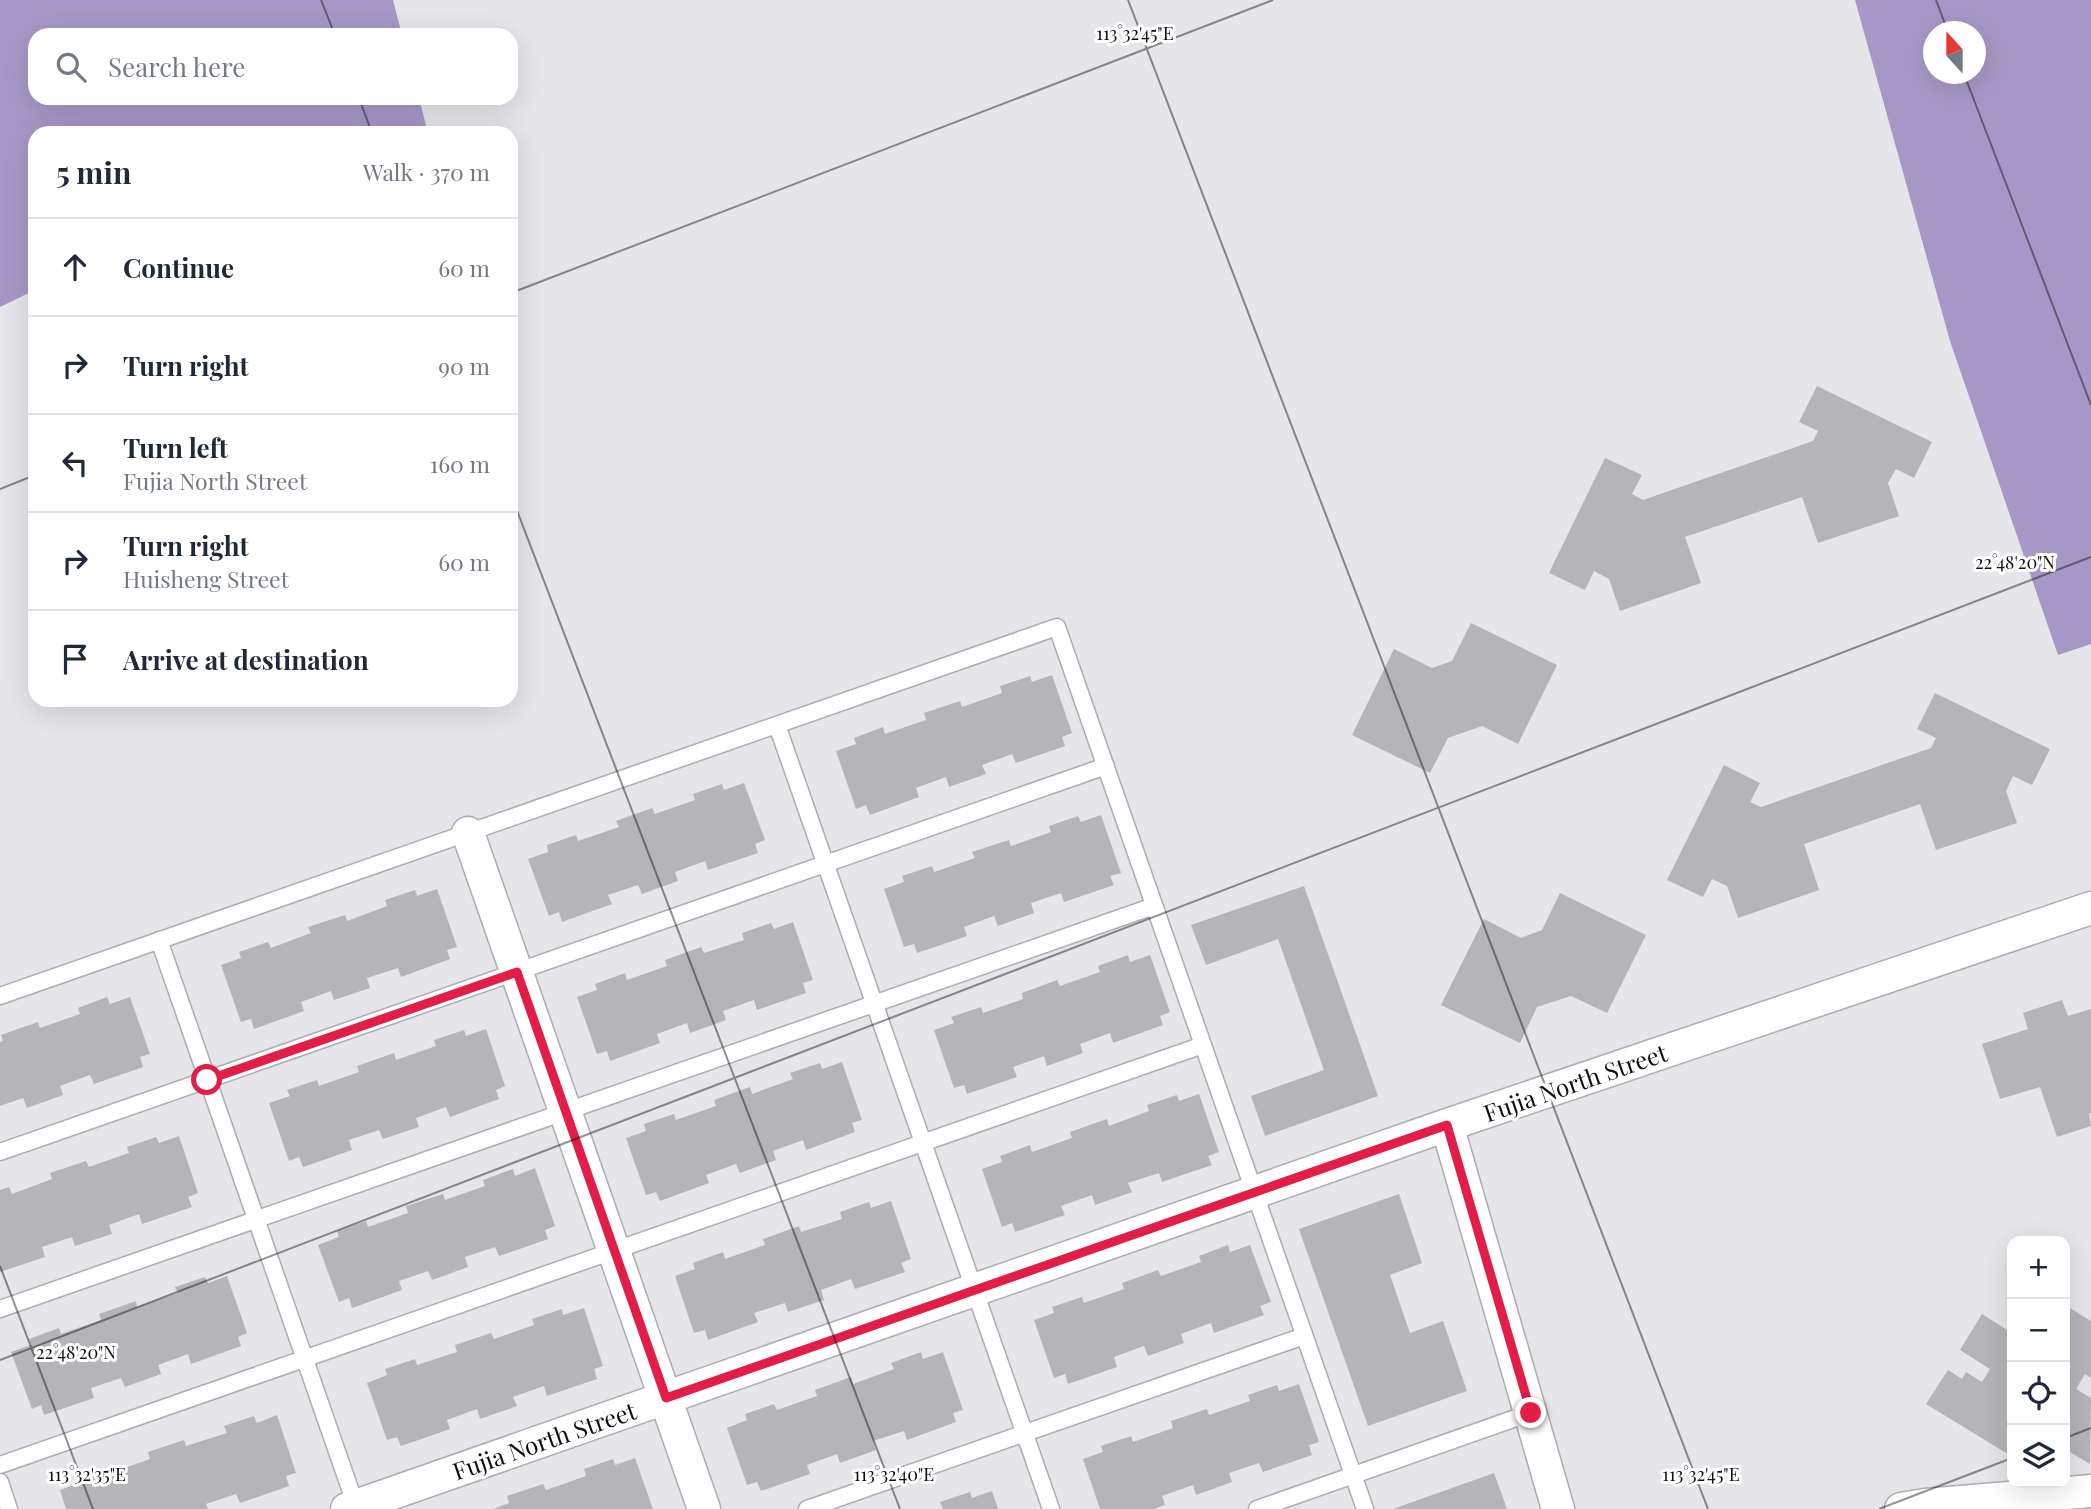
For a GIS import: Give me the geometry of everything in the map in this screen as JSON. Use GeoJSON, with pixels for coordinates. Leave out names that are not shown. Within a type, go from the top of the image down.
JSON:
{"type":"FeatureCollection","features":[{"type":"Feature","properties":{"kind":"street"},"geometry":{"type":"LineString","coordinates":[[468,833],[704,1509]]}},
{"type":"Feature","properties":{"kind":"street","name":"Fujia North Street"},"geometry":{"type":"LineString","coordinates":[[354,1508],[1447,1125],[2091,908]]}},
{"type":"Feature","properties":{"kind":"street"},"geometry":{"type":"LineString","coordinates":[[1447,1125],[1558,1509]]}},
{"type":"Feature","properties":{"kind":"street"},"geometry":{"type":"LineString","coordinates":[[1901,1509],[2091,1492]]}},
{"type":"Feature","properties":{"kind":"lane"},"geometry":{"type":"LineString","coordinates":[[0,996],[1057,627],[1365,1509]]}},
{"type":"Feature","properties":{"kind":"lane"},"geometry":{"type":"LineString","coordinates":[[778,725],[1051,1509]]}},
{"type":"Feature","properties":{"kind":"lane"},"geometry":{"type":"LineString","coordinates":[[0,1152],[1106,766]]}},
{"type":"Feature","properties":{"kind":"lane"},"geometry":{"type":"LineString","coordinates":[[0,1309],[1154,905]]}},
{"type":"Feature","properties":{"kind":"lane"},"geometry":{"type":"LineString","coordinates":[[159,940],[354,1508]]}},
{"type":"Feature","properties":{"kind":"lane"},"geometry":{"type":"LineString","coordinates":[[0,1465],[1203,1045]]}},
{"type":"Feature","properties":{"kind":"lane"},"geometry":{"type":"LineString","coordinates":[[807,1509],[1304,1336]]}},
{"type":"Feature","properties":{"kind":"lane"},"geometry":{"type":"LineString","coordinates":[[1257,1509],[1531,1413]]}},
{"type":"Feature","properties":{"kind":"lane"},"geometry":{"type":"LineString","coordinates":[[0,1482],[9,1509]]}},
{"type":"Feature","properties":{"kind":"shaded area"},"geometry":{"type":"Polygon","coordinates":[[[0,0],[393,0],[400,28],[28,28],[28,105],[421,105],[426,126],[28,126],[28,293],[0,307],[0,0]]]}},
{"type":"Feature","properties":{"kind":"shaded area"},"geometry":{"type":"Polygon","coordinates":[[[1855,0],[2091,0],[2091,644],[2058,655],[1950,341],[1855,0]]]}},
{"type":"Feature","properties":{"kind":"building"},"geometry":{"type":"Polygon","coordinates":[[[1817,386],[1932,442],[1914,478],[1896,469],[1888,483],[1899,516],[1818,543],[1802,497],[1685,537],[1701,583],[1620,611],[1609,579],[1594,571],[1585,590],[1549,573],[1605,458],[1642,475],[1632,494],[1643,500],[1813,441],[1818,431],[1799,422],[1817,386]]]}},
{"type":"Feature","properties":{"kind":"building"},"geometry":{"type":"Polygon","coordinates":[[[1471,623],[1557,665],[1518,744],[1482,726],[1448,738],[1430,773],[1352,735],[1394,649],[1432,668],[1452,661],[1471,623]]]}},
{"type":"Feature","properties":{"kind":"building"},"geometry":{"type":"Polygon","coordinates":[[[1052,675],[1072,733],[1062,737],[1065,746],[1016,763],[1012,754],[982,765],[986,774],[949,787],[946,777],[916,788],[919,797],[870,815],[866,805],[856,809],[836,751],[856,744],[854,738],[883,727],[885,734],[926,720],[924,713],[960,701],[962,707],[1002,693],[1000,686],[1030,676],[1032,682],[1052,675]]]}},
{"type":"Feature","properties":{"kind":"building"},"geometry":{"type":"Polygon","coordinates":[[[1935,693],[2050,749],[2032,785],[2013,776],[2006,791],[2017,823],[1936,850],[1920,804],[1804,844],[1819,890],[1738,918],[1727,886],[1712,879],[1703,897],[1667,880],[1724,765],[1760,783],[1750,802],[1761,807],[1931,748],[1936,738],[1917,729],[1935,693]]]}},
{"type":"Feature","properties":{"kind":"building"},"geometry":{"type":"Polygon","coordinates":[[[744,783],[765,840],[755,844],[758,853],[708,870],[705,861],[675,872],[678,881],[642,894],[638,885],[608,895],[612,904],[562,922],[559,912],[549,916],[528,859],[548,852],[547,845],[576,835],[578,841],[619,827],[616,821],[652,808],[655,814],[695,800],[693,794],[722,784],[724,790],[744,783]]]}},
{"type":"Feature","properties":{"kind":"building"},"geometry":{"type":"Polygon","coordinates":[[[1101,815],[1121,873],[1110,876],[1114,885],[1064,902],[1061,893],[1031,903],[1034,913],[998,926],[994,916],[964,927],[967,936],[917,953],[914,944],[904,947],[884,889],[904,882],[902,876],[932,866],[934,872],[975,858],[972,852],[1009,840],[1011,846],[1051,832],[1049,826],[1078,816],[1081,822],[1101,815]]]}},
{"type":"Feature","properties":{"kind":"building"},"geometry":{"type":"Polygon","coordinates":[[[1304,886],[1378,1096],[1265,1136],[1251,1096],[1324,1070],[1278,939],[1206,965],[1191,925],[1304,886]]]}},
{"type":"Feature","properties":{"kind":"building"},"geometry":{"type":"Polygon","coordinates":[[[437,889],[457,947],[447,950],[450,959],[401,977],[398,968],[367,978],[370,988],[334,1000],[331,991],[301,1002],[304,1011],[254,1029],[251,1019],[241,1022],[221,965],[241,958],[239,952],[268,942],[271,948],[311,933],[308,927],[345,915],[347,921],[387,906],[385,900],[415,890],[417,896],[437,889]]]}},
{"type":"Feature","properties":{"kind":"building"},"geometry":{"type":"Polygon","coordinates":[[[1560,893],[1646,935],[1607,1013],[1571,996],[1537,1007],[1520,1043],[1441,1005],[1484,919],[1521,938],[1542,930],[1560,893]]]}},
{"type":"Feature","properties":{"kind":"building"},"geometry":{"type":"Polygon","coordinates":[[[793,922],[813,980],[803,983],[806,993],[757,1010],[754,1000],[723,1011],[726,1020],[690,1033],[687,1023],[657,1034],[660,1043],[610,1061],[607,1051],[597,1054],[577,997],[597,990],[595,984],[625,973],[627,980],[667,966],[665,960],[701,947],[704,953],[744,940],[742,933],[771,923],[774,929],[793,922]]]}},
{"type":"Feature","properties":{"kind":"building"},"geometry":{"type":"Polygon","coordinates":[[[1128,955],[1130,962],[1150,955],[1170,1012],[1160,1016],[1163,1025],[1113,1043],[1110,1033],[1080,1044],[1083,1053],[1047,1066],[1044,1056],[1013,1067],[1017,1077],[967,1094],[964,1085],[954,1088],[934,1030],[954,1023],[951,1017],[981,1007],[983,1013],[1023,999],[1022,993],[1057,980],[1060,986],[1100,972],[1098,966],[1128,955]]]}},
{"type":"Feature","properties":{"kind":"building"},"geometry":{"type":"Polygon","coordinates":[[[107,997],[110,1004],[130,997],[150,1054],[140,1057],[143,1067],[94,1084],[90,1075],[60,1086],[63,1095],[27,1108],[23,1098],[0,1106],[1,1035],[38,1022],[40,1028],[80,1014],[78,1008],[107,997]]]}},
{"type":"Feature","properties":{"kind":"building"},"geometry":{"type":"Polygon","coordinates":[[[2062,1000],[2068,1016],[2091,1009],[2091,1126],[2057,1137],[2040,1087],[2000,1099],[1982,1044],[2028,1029],[2023,1013],[2062,1000]]]}},
{"type":"Feature","properties":{"kind":"building"},"geometry":{"type":"Polygon","coordinates":[[[486,1029],[505,1086],[496,1090],[499,1099],[450,1117],[446,1107],[416,1118],[419,1127],[383,1139],[379,1130],[349,1140],[352,1150],[303,1167],[299,1157],[289,1161],[269,1103],[290,1096],[287,1090],[317,1080],[319,1086],[359,1072],[357,1066],[394,1053],[396,1060],[436,1046],[434,1040],[464,1030],[466,1036],[486,1029]]]}},
{"type":"Feature","properties":{"kind":"building"},"geometry":{"type":"Polygon","coordinates":[[[842,1062],[862,1120],[852,1123],[855,1132],[806,1150],[803,1140],[773,1151],[776,1160],[740,1173],[736,1164],[706,1175],[709,1183],[660,1201],[656,1192],[646,1195],[626,1138],[646,1131],[644,1124],[674,1114],[676,1120],[716,1106],[714,1100],[750,1087],[752,1094],[793,1079],[790,1073],[820,1063],[822,1069],[842,1062]]]}},
{"type":"Feature","properties":{"kind":"building"},"geometry":{"type":"Polygon","coordinates":[[[1199,1094],[1219,1152],[1208,1156],[1212,1165],[1162,1182],[1159,1173],[1128,1183],[1132,1192],[1095,1205],[1092,1195],[1061,1206],[1065,1215],[1015,1232],[1012,1223],[1002,1227],[982,1169],[1002,1162],[1000,1156],[1030,1145],[1032,1152],[1072,1138],[1070,1132],[1107,1119],[1109,1126],[1149,1111],[1147,1105],[1177,1095],[1179,1101],[1199,1094]]]}},
{"type":"Feature","properties":{"kind":"building"},"geometry":{"type":"Polygon","coordinates":[[[179,1136],[198,1193],[188,1197],[192,1207],[142,1224],[139,1214],[109,1225],[112,1234],[75,1246],[72,1237],[42,1247],[45,1257],[0,1272],[0,1190],[9,1187],[12,1194],[52,1179],[50,1173],[86,1161],[89,1167],[129,1153],[127,1147],[156,1137],[159,1143],[179,1136]]]}},
{"type":"Feature","properties":{"kind":"building"},"geometry":{"type":"Polygon","coordinates":[[[535,1168],[555,1226],[545,1230],[548,1239],[499,1256],[495,1247],[465,1257],[468,1267],[432,1280],[428,1271],[399,1281],[402,1290],[352,1308],[349,1298],[339,1302],[318,1245],[339,1237],[337,1231],[366,1221],[368,1227],[408,1213],[406,1206],[443,1194],[445,1200],[485,1186],[483,1180],[513,1169],[515,1176],[535,1168]]]}},
{"type":"Feature","properties":{"kind":"building"},"geometry":{"type":"Polygon","coordinates":[[[1399,1194],[1422,1263],[1390,1275],[1410,1333],[1443,1321],[1467,1391],[1368,1426],[1299,1229],[1399,1194]]]}},
{"type":"Feature","properties":{"kind":"building"},"geometry":{"type":"Polygon","coordinates":[[[891,1201],[911,1259],[901,1263],[905,1272],[855,1289],[851,1279],[821,1290],[824,1300],[788,1312],[785,1303],[754,1313],[758,1322],[708,1340],[705,1330],[694,1333],[675,1276],[695,1269],[693,1263],[723,1252],[725,1259],[765,1245],[763,1239],[799,1226],[801,1232],[842,1219],[840,1212],[869,1202],[871,1208],[891,1201]]]}},
{"type":"Feature","properties":{"kind":"building"},"geometry":{"type":"Polygon","coordinates":[[[1228,1245],[1230,1252],[1250,1245],[1271,1302],[1260,1306],[1264,1315],[1214,1333],[1211,1323],[1181,1334],[1184,1343],[1148,1356],[1144,1346],[1114,1357],[1117,1367],[1068,1384],[1065,1374],[1054,1378],[1034,1320],[1054,1313],[1052,1307],[1082,1297],[1084,1303],[1124,1289],[1122,1283],[1158,1270],[1161,1276],[1201,1262],[1199,1256],[1228,1245]]]}},
{"type":"Feature","properties":{"kind":"building"},"geometry":{"type":"Polygon","coordinates":[[[227,1276],[247,1333],[238,1337],[241,1346],[191,1364],[188,1354],[158,1365],[161,1374],[125,1387],[121,1378],[91,1388],[94,1398],[44,1415],[41,1405],[32,1409],[11,1352],[31,1345],[29,1339],[59,1328],[61,1334],[101,1320],[99,1314],[136,1301],[137,1307],[178,1293],[175,1287],[205,1277],[208,1283],[227,1276]]]}},
{"type":"Feature","properties":{"kind":"building"},"geometry":{"type":"Polygon","coordinates":[[[584,1308],[603,1366],[594,1369],[597,1379],[547,1396],[544,1386],[513,1397],[517,1406],[480,1419],[477,1409],[447,1420],[450,1429],[401,1446],[397,1437],[387,1440],[367,1383],[387,1375],[385,1369],[415,1359],[417,1365],[457,1352],[455,1345],[491,1333],[494,1339],[534,1325],[532,1319],[562,1309],[563,1315],[584,1308]]]}},
{"type":"Feature","properties":{"kind":"building"},"geometry":{"type":"Polygon","coordinates":[[[2070,1308],[2091,1321],[2091,1378],[2085,1374],[2076,1389],[2091,1398],[2090,1464],[2070,1452],[2070,1308]]]}},
{"type":"Feature","properties":{"kind":"building"},"geometry":{"type":"Polygon","coordinates":[[[1982,1314],[2007,1330],[2007,1454],[1926,1404],[1948,1370],[1962,1379],[1966,1372],[1982,1382],[1990,1369],[1960,1350],[1982,1314]]]}},
{"type":"Feature","properties":{"kind":"building"},"geometry":{"type":"Polygon","coordinates":[[[921,1352],[923,1359],[943,1352],[963,1410],[953,1413],[956,1422],[907,1440],[904,1431],[873,1441],[876,1450],[840,1463],[837,1454],[807,1465],[810,1474],[761,1491],[757,1482],[747,1485],[727,1428],[747,1420],[745,1414],[774,1404],[777,1410],[817,1396],[815,1390],[851,1377],[853,1384],[894,1369],[891,1363],[921,1352]]]}},
{"type":"Feature","properties":{"kind":"building"},"geometry":{"type":"Polygon","coordinates":[[[1299,1384],[1319,1442],[1309,1445],[1312,1455],[1263,1472],[1259,1463],[1229,1473],[1232,1482],[1196,1495],[1193,1485],[1162,1496],[1165,1505],[1154,1509],[1100,1509],[1083,1459],[1103,1452],[1101,1446],[1131,1436],[1133,1442],[1173,1428],[1171,1421],[1207,1409],[1209,1415],[1250,1401],[1248,1395],[1277,1385],[1279,1391],[1299,1384]]]}},
{"type":"Feature","properties":{"kind":"building"},"geometry":{"type":"Polygon","coordinates":[[[277,1415],[296,1473],[286,1476],[289,1486],[240,1503],[236,1494],[206,1504],[208,1509],[66,1509],[60,1490],[80,1483],[78,1477],[107,1467],[110,1473],[150,1459],[148,1452],[184,1440],[186,1446],[227,1433],[224,1426],[254,1416],[257,1423],[277,1415]]]}},
{"type":"Feature","properties":{"kind":"building"},"geometry":{"type":"Polygon","coordinates":[[[635,1458],[653,1509],[493,1509],[509,1503],[507,1496],[543,1484],[546,1490],[586,1476],[584,1469],[613,1459],[615,1465],[635,1458]]]}},
{"type":"Feature","properties":{"kind":"building"},"geometry":{"type":"Polygon","coordinates":[[[1494,1473],[1507,1509],[1393,1509],[1494,1473]]]}},
{"type":"Feature","properties":{"kind":"building"},"geometry":{"type":"Polygon","coordinates":[[[992,1491],[998,1509],[943,1509],[940,1502],[970,1492],[972,1498],[992,1491]]]}},
{"type":"Feature","properties":{"kind":"route"},"geometry":{"type":"LineString","coordinates":[[207,1080],[517,972],[666,1398],[1447,1125],[1531,1413]]}}]}
